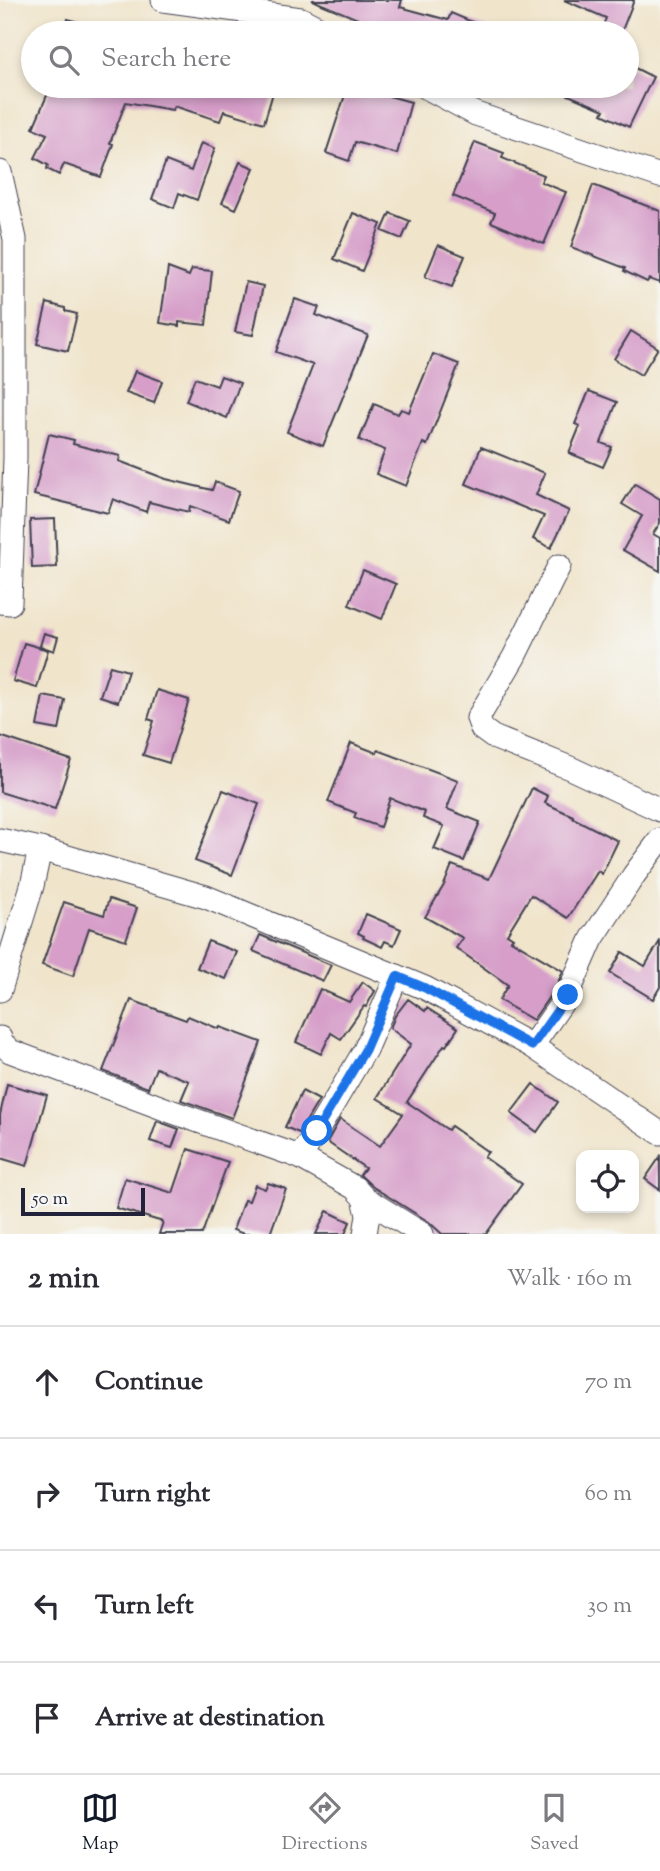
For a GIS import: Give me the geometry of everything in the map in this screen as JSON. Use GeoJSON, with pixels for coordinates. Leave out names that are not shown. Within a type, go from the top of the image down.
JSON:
{"type":"FeatureCollection","features":[{"type":"Feature","properties":{"kind":"street"},"geometry":{"type":"LineString","coordinates":[[163,0],[303,9]]}},
{"type":"Feature","properties":{"kind":"street"},"geometry":{"type":"LineString","coordinates":[[446,98],[476,114],[660,176]]}},
{"type":"Feature","properties":{"kind":"street"},"geometry":{"type":"LineString","coordinates":[[0,172],[15,239],[15,458],[10,603],[0,602]]}},
{"type":"Feature","properties":{"kind":"street"},"geometry":{"type":"LineString","coordinates":[[559,566],[514,657],[478,718],[482,729],[493,737],[570,768],[660,810]]}},
{"type":"Feature","properties":{"kind":"street"},"geometry":{"type":"LineString","coordinates":[[0,840],[206,897],[425,988],[532,1046],[660,1133]]}},
{"type":"Feature","properties":{"kind":"street"},"geometry":{"type":"LineString","coordinates":[[532,1046],[568,995],[592,939],[660,840]]}},
{"type":"Feature","properties":{"kind":"street"},"geometry":{"type":"LineString","coordinates":[[0,990],[32,886],[40,849]]}},
{"type":"Feature","properties":{"kind":"street"},"geometry":{"type":"LineString","coordinates":[[300,1157],[365,1050],[397,976]]}},
{"type":"Feature","properties":{"kind":"street"},"geometry":{"type":"LineString","coordinates":[[0,1038],[10,1051],[300,1157],[355,1188],[364,1198],[422,1234]]}},
{"type":"Feature","properties":{"kind":"street"},"geometry":{"type":"LineString","coordinates":[[364,1198],[368,1215],[365,1234]]}},
{"type":"Feature","properties":{"kind":"building"},"geometry":{"type":"Polygon","coordinates":[[[312,0],[402,0],[400,7],[448,20],[451,13],[470,21],[357,21],[312,0]]]}},
{"type":"Feature","properties":{"kind":"building"},"geometry":{"type":"Polygon","coordinates":[[[564,0],[634,0],[626,21],[605,21],[606,18],[564,0]]]}},
{"type":"Feature","properties":{"kind":"building"},"geometry":{"type":"Polygon","coordinates":[[[639,70],[653,77],[629,127],[602,114],[604,110],[576,98],[639,98],[639,70]]]}},
{"type":"Feature","properties":{"kind":"building"},"geometry":{"type":"Polygon","coordinates":[[[46,98],[271,98],[264,123],[224,111],[220,121],[174,106],[173,110],[126,102],[110,143],[113,144],[101,177],[64,164],[59,175],[47,169],[48,165],[35,158],[47,134],[33,128],[46,98]]]}},
{"type":"Feature","properties":{"kind":"building"},"geometry":{"type":"Polygon","coordinates":[[[344,98],[396,98],[411,102],[397,154],[355,142],[349,161],[326,153],[344,98]]]}},
{"type":"Feature","properties":{"kind":"building"},"geometry":{"type":"Polygon","coordinates":[[[475,142],[504,153],[502,158],[544,175],[541,182],[566,192],[544,244],[491,222],[495,213],[453,196],[475,142]]]}},
{"type":"Feature","properties":{"kind":"building"},"geometry":{"type":"Polygon","coordinates":[[[201,143],[215,148],[197,200],[179,193],[174,208],[152,199],[166,161],[191,171],[201,143]]]}},
{"type":"Feature","properties":{"kind":"building"},"geometry":{"type":"Polygon","coordinates":[[[240,162],[254,168],[236,209],[222,203],[240,162]]]}},
{"type":"Feature","properties":{"kind":"building"},"geometry":{"type":"Polygon","coordinates":[[[593,185],[660,211],[660,283],[649,279],[647,282],[624,271],[625,268],[571,247],[593,185]]]}},
{"type":"Feature","properties":{"kind":"building"},"geometry":{"type":"Polygon","coordinates":[[[353,213],[381,224],[362,271],[334,259],[353,213]]]}},
{"type":"Feature","properties":{"kind":"building"},"geometry":{"type":"Polygon","coordinates":[[[390,213],[410,221],[402,239],[382,231],[390,213]]]}},
{"type":"Feature","properties":{"kind":"building"},"geometry":{"type":"Polygon","coordinates":[[[438,245],[465,256],[452,287],[425,277],[438,245]]]}},
{"type":"Feature","properties":{"kind":"building"},"geometry":{"type":"Polygon","coordinates":[[[168,268],[189,276],[192,269],[212,271],[206,325],[179,322],[179,326],[160,323],[168,268]]]}},
{"type":"Feature","properties":{"kind":"building"},"geometry":{"type":"Polygon","coordinates":[[[246,282],[263,286],[253,335],[235,332],[246,282]]]}},
{"type":"Feature","properties":{"kind":"building"},"geometry":{"type":"Polygon","coordinates":[[[295,299],[319,307],[316,315],[368,335],[323,446],[287,432],[313,365],[276,352],[295,299]]]}},
{"type":"Feature","properties":{"kind":"building"},"geometry":{"type":"Polygon","coordinates":[[[47,303],[77,314],[68,351],[37,344],[47,303]]]}},
{"type":"Feature","properties":{"kind":"building"},"geometry":{"type":"Polygon","coordinates":[[[631,331],[658,348],[641,375],[614,359],[631,331]]]}},
{"type":"Feature","properties":{"kind":"building"},"geometry":{"type":"Polygon","coordinates":[[[433,354],[459,364],[427,445],[423,443],[406,486],[376,474],[385,450],[359,440],[374,404],[398,414],[401,409],[409,412],[433,354]]]}},
{"type":"Feature","properties":{"kind":"building"},"geometry":{"type":"Polygon","coordinates":[[[135,371],[162,381],[154,403],[126,393],[135,371]]]}},
{"type":"Feature","properties":{"kind":"building"},"geometry":{"type":"Polygon","coordinates":[[[221,376],[240,383],[227,418],[186,401],[195,378],[217,386],[221,376]]]}},
{"type":"Feature","properties":{"kind":"building"},"geometry":{"type":"Polygon","coordinates":[[[589,391],[617,402],[601,443],[612,447],[603,467],[569,453],[580,426],[575,424],[589,391]]]}},
{"type":"Feature","properties":{"kind":"building"},"geometry":{"type":"Polygon","coordinates":[[[49,434],[74,440],[73,444],[120,456],[119,461],[166,479],[212,490],[215,482],[239,491],[229,520],[190,506],[189,512],[149,502],[146,512],[113,499],[108,513],[34,495],[49,434]]]}},
{"type":"Feature","properties":{"kind":"building"},"geometry":{"type":"Polygon","coordinates":[[[481,447],[545,473],[536,495],[569,511],[551,548],[533,539],[544,516],[466,484],[481,447]]]}},
{"type":"Feature","properties":{"kind":"building"},"geometry":{"type":"Polygon","coordinates":[[[635,484],[660,499],[660,523],[653,534],[660,538],[660,571],[623,550],[642,516],[622,504],[635,484]]]}},
{"type":"Feature","properties":{"kind":"building"},"geometry":{"type":"Polygon","coordinates":[[[55,519],[57,567],[32,568],[30,520],[55,519]]]}},
{"type":"Feature","properties":{"kind":"building"},"geometry":{"type":"Polygon","coordinates":[[[363,570],[396,584],[382,619],[349,605],[363,570]]]}},
{"type":"Feature","properties":{"kind":"building"},"geometry":{"type":"Polygon","coordinates":[[[44,633],[58,637],[54,651],[40,646],[44,633]]]}},
{"type":"Feature","properties":{"kind":"building"},"geometry":{"type":"Polygon","coordinates":[[[24,643],[48,650],[37,688],[13,681],[24,643]]]}},
{"type":"Feature","properties":{"kind":"building"},"geometry":{"type":"Polygon","coordinates":[[[110,666],[128,671],[118,702],[100,696],[110,666]]]}},
{"type":"Feature","properties":{"kind":"building"},"geometry":{"type":"Polygon","coordinates":[[[157,690],[189,700],[169,763],[143,755],[154,721],[148,719],[157,690]]]}},
{"type":"Feature","properties":{"kind":"building"},"geometry":{"type":"Polygon","coordinates":[[[43,696],[65,700],[59,730],[37,726],[43,696]]]}},
{"type":"Feature","properties":{"kind":"building"},"geometry":{"type":"Polygon","coordinates":[[[0,736],[71,760],[55,809],[0,792],[0,736]]]}},
{"type":"Feature","properties":{"kind":"building"},"geometry":{"type":"Polygon","coordinates":[[[351,743],[377,753],[378,750],[458,780],[447,809],[480,822],[464,861],[434,849],[444,826],[423,818],[425,812],[390,798],[380,827],[354,818],[356,813],[328,802],[351,743]]]}},
{"type":"Feature","properties":{"kind":"building"},"geometry":{"type":"Polygon","coordinates":[[[532,788],[548,796],[545,803],[618,841],[602,874],[598,871],[568,918],[531,895],[507,934],[513,938],[511,940],[563,971],[556,987],[533,1020],[499,1000],[508,985],[456,948],[463,938],[425,917],[444,885],[452,865],[489,879],[532,788]]]}},
{"type":"Feature","properties":{"kind":"building"},"geometry":{"type":"Polygon","coordinates":[[[223,790],[259,804],[232,875],[195,861],[223,790]]]}},
{"type":"Feature","properties":{"kind":"building"},"geometry":{"type":"Polygon","coordinates":[[[109,899],[137,908],[126,940],[89,928],[73,976],[42,965],[64,902],[104,915],[109,899]]]}},
{"type":"Feature","properties":{"kind":"building"},"geometry":{"type":"Polygon","coordinates":[[[366,914],[401,929],[394,945],[385,941],[382,947],[358,933],[366,914]]]}},
{"type":"Feature","properties":{"kind":"building"},"geometry":{"type":"Polygon","coordinates":[[[260,935],[331,965],[323,981],[253,951],[260,935]]]}},
{"type":"Feature","properties":{"kind":"building"},"geometry":{"type":"Polygon","coordinates":[[[208,941],[237,952],[226,979],[197,968],[208,941]]]}},
{"type":"Feature","properties":{"kind":"building"},"geometry":{"type":"Polygon","coordinates":[[[660,941],[660,987],[653,999],[610,973],[622,952],[645,966],[660,941]]]}},
{"type":"Feature","properties":{"kind":"building"},"geometry":{"type":"Polygon","coordinates":[[[363,982],[375,991],[341,1039],[331,1033],[321,1054],[296,1042],[320,989],[349,1002],[363,982]]]}},
{"type":"Feature","properties":{"kind":"building"},"geometry":{"type":"Polygon","coordinates":[[[408,999],[458,1028],[407,1102],[448,1130],[451,1126],[488,1152],[484,1157],[522,1184],[486,1234],[442,1234],[429,1222],[373,1187],[360,1175],[365,1168],[327,1142],[340,1119],[380,1146],[403,1114],[377,1098],[411,1044],[390,1028],[408,999]]]}},
{"type":"Feature","properties":{"kind":"building"},"geometry":{"type":"Polygon","coordinates":[[[131,1000],[186,1020],[188,1016],[261,1042],[232,1118],[181,1100],[189,1081],[156,1068],[148,1088],[103,1071],[131,1000]]]}},
{"type":"Feature","properties":{"kind":"building"},"geometry":{"type":"Polygon","coordinates":[[[7,1084],[47,1095],[27,1166],[0,1158],[0,1115],[7,1084]]]}},
{"type":"Feature","properties":{"kind":"building"},"geometry":{"type":"Polygon","coordinates":[[[533,1084],[558,1102],[537,1132],[511,1113],[533,1084]]]}},
{"type":"Feature","properties":{"kind":"building"},"geometry":{"type":"Polygon","coordinates":[[[302,1091],[319,1100],[299,1133],[285,1127],[302,1091]]]}},
{"type":"Feature","properties":{"kind":"building"},"geometry":{"type":"Polygon","coordinates":[[[157,1121],[179,1129],[172,1148],[150,1141],[157,1121]]]}},
{"type":"Feature","properties":{"kind":"building"},"geometry":{"type":"Polygon","coordinates":[[[188,1149],[228,1162],[202,1234],[159,1234],[163,1222],[116,1208],[125,1178],[173,1193],[188,1149]]]}},
{"type":"Feature","properties":{"kind":"building"},"geometry":{"type":"Polygon","coordinates":[[[660,1157],[660,1190],[645,1179],[660,1157]]]}},
{"type":"Feature","properties":{"kind":"building"},"geometry":{"type":"Polygon","coordinates":[[[268,1183],[286,1189],[270,1234],[244,1234],[233,1230],[244,1200],[249,1201],[255,1185],[265,1189],[268,1183]]]}},
{"type":"Feature","properties":{"kind":"building"},"geometry":{"type":"Polygon","coordinates":[[[327,1211],[350,1222],[345,1234],[316,1234],[327,1211]]]}},
{"type":"Feature","properties":{"kind":"route"},"geometry":{"type":"LineString","coordinates":[[317,1131],[365,1050],[397,976],[425,988],[532,1046],[568,995]]}}]}
